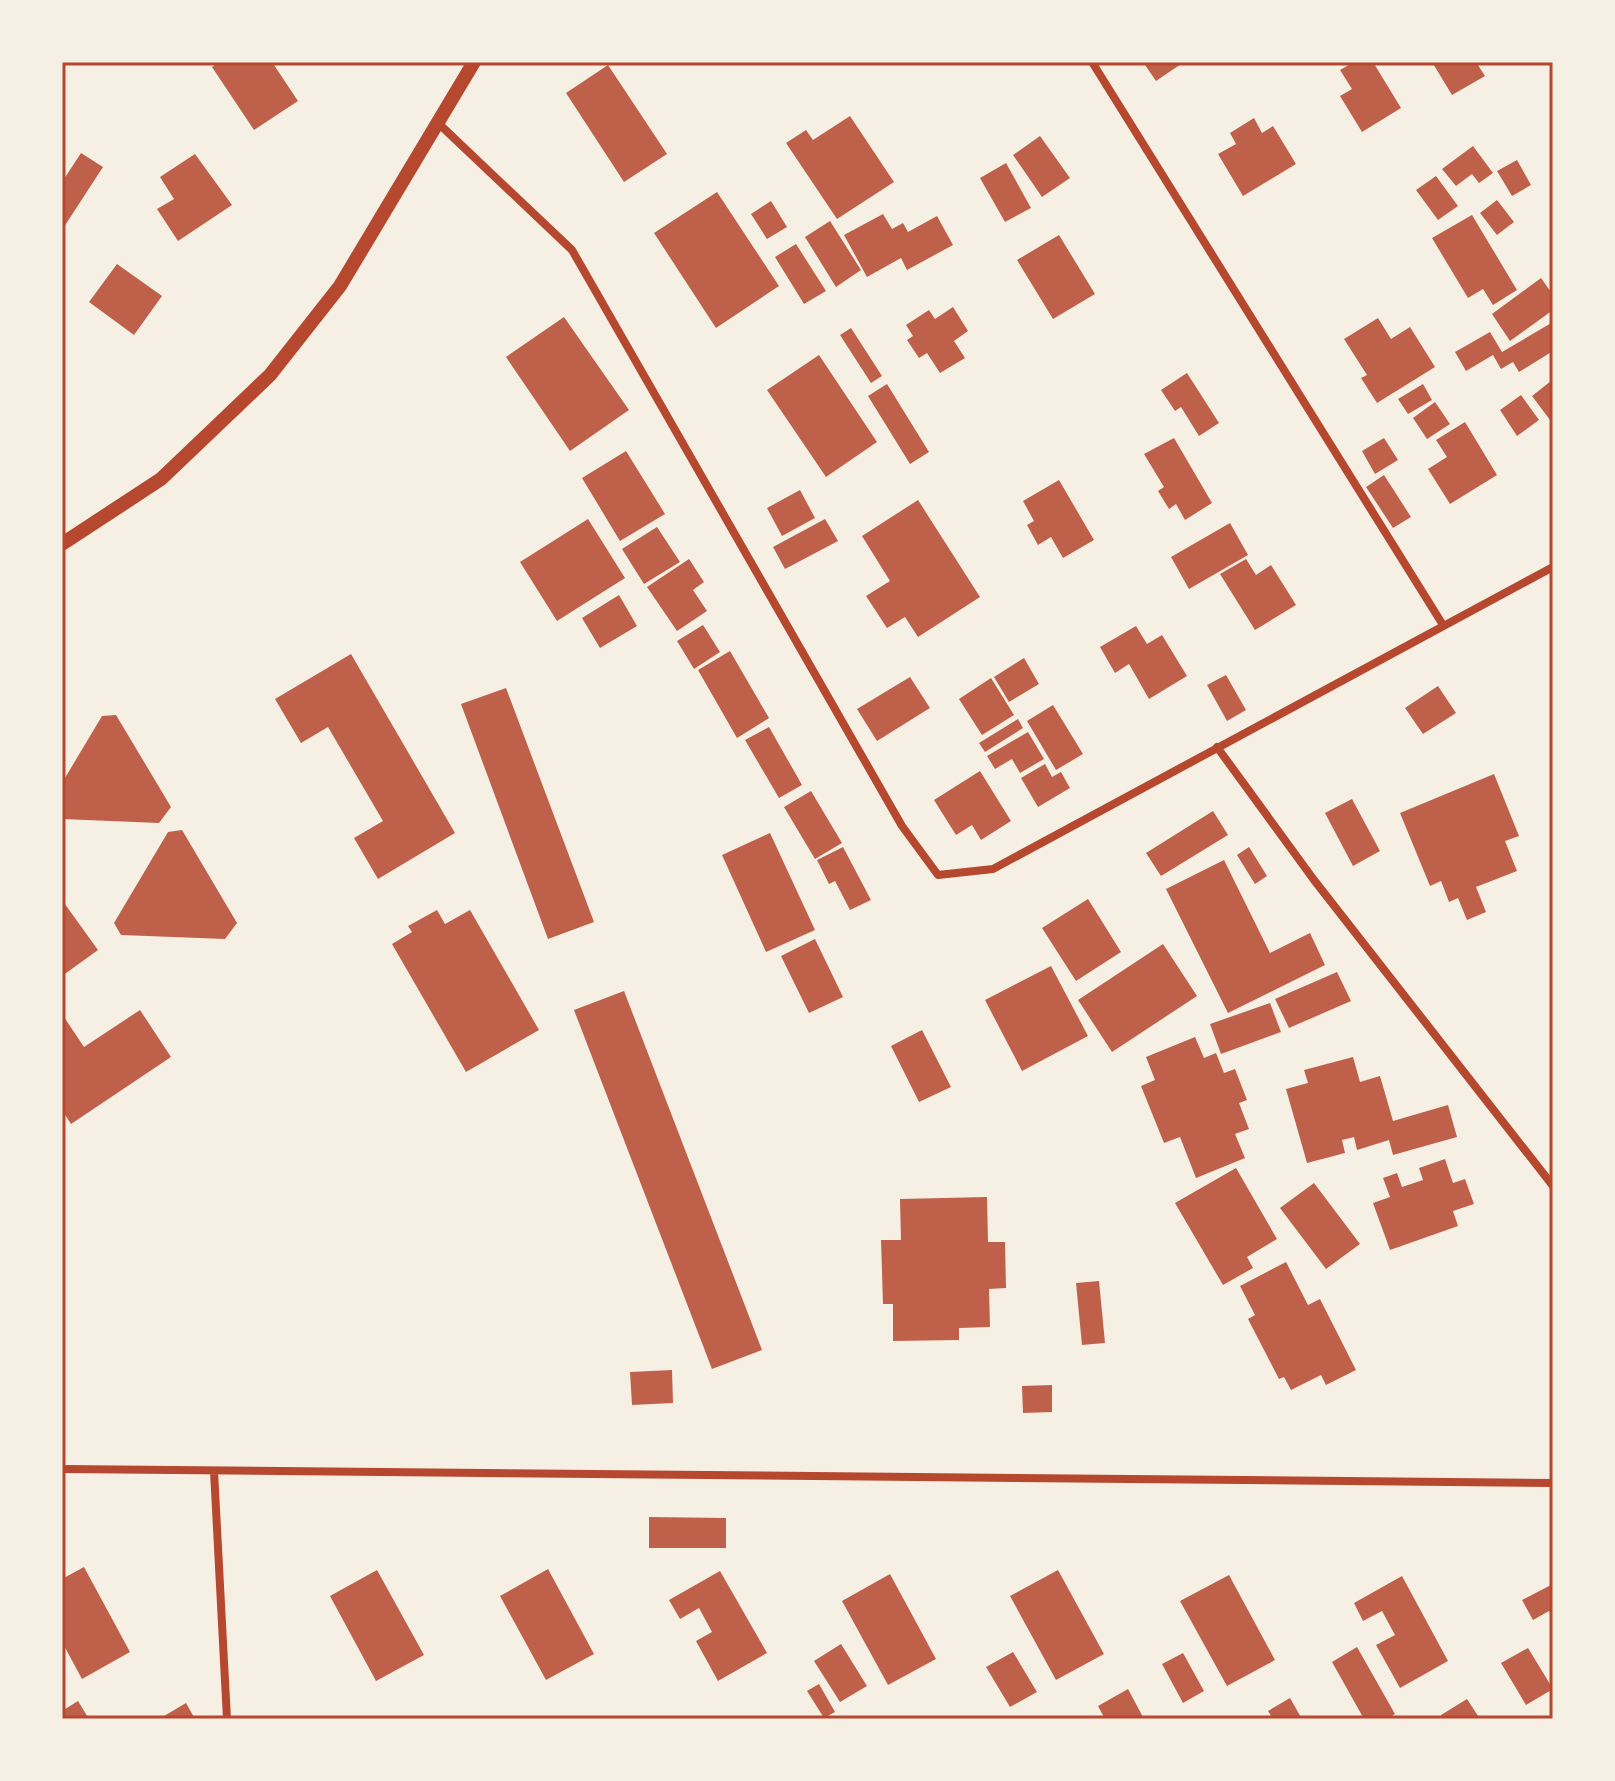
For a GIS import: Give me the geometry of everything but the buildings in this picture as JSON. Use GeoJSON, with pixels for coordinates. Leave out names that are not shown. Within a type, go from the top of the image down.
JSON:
{"type":"FeatureCollection","features":[{"type":"Feature","properties":{"kind":"street"},"geometry":{"type":"LineString","coordinates":[[62,544],[161,479],[270,375],[340,286],[474,62]]}},
{"type":"Feature","properties":{"kind":"street"},"geometry":{"type":"LineString","coordinates":[[1092,62],[1443,625]]}},
{"type":"Feature","properties":{"kind":"street"},"geometry":{"type":"LineString","coordinates":[[437,122],[572,250],[894,812],[938,875],[993,869],[1553,567]]}},
{"type":"Feature","properties":{"kind":"street"},"geometry":{"type":"LineString","coordinates":[[1217,747],[1314,880],[1553,1186]]}},
{"type":"Feature","properties":{"kind":"street"},"geometry":{"type":"LineString","coordinates":[[62,1469],[1553,1483]]}},
{"type":"Feature","properties":{"kind":"street"},"geometry":{"type":"LineString","coordinates":[[214,1471],[227,1719]]}}]}
